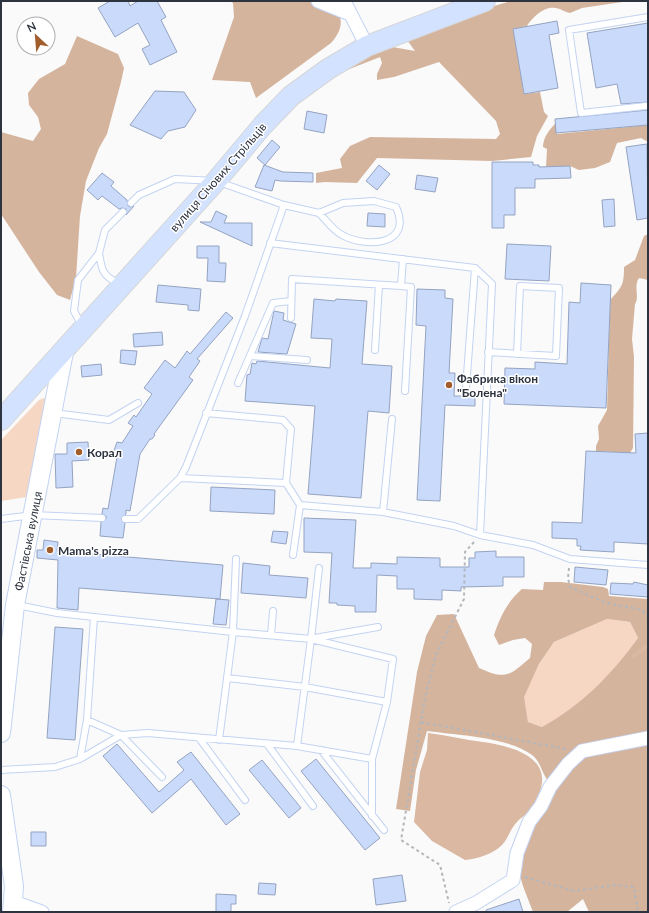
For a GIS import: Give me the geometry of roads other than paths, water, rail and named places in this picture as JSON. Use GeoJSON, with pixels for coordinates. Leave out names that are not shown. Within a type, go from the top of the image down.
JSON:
{"type":"FeatureCollection","features":[{"type":"Feature","properties":{"kind":"main road","name":"вулиця Січових Стрільців"},"geometry":{"type":"LineString","coordinates":[[1,420],[84,330],[121,285],[216,181],[263,125],[291,96],[328,69],[367,46],[485,1]]}},
{"type":"Feature","properties":{"kind":"main road","name":"Фастівська вулиця"},"geometry":{"type":"LineString","coordinates":[[1,733],[15,605],[64,352]]}},
{"type":"Feature","properties":{"kind":"main road"},"geometry":{"type":"LineString","coordinates":[[28,391],[43,389],[51,394],[53,405]]}},
{"type":"Feature","properties":{"kind":"main road"},"geometry":{"type":"LineString","coordinates":[[1,795],[10,846],[13,907]]}},
{"type":"Feature","properties":{"kind":"street"},"geometry":{"type":"LineString","coordinates":[[318,1],[350,14]]}},
{"type":"Feature","properties":{"kind":"street"},"geometry":{"type":"LineString","coordinates":[[344,1],[367,46]]}},
{"type":"Feature","properties":{"kind":"street"},"geometry":{"type":"LineString","coordinates":[[453,907],[476,903],[513,880],[517,853],[529,822],[541,806],[550,787],[568,764],[582,751],[648,738]]}},
{"type":"Feature","properties":{"kind":"street"},"geometry":{"type":"LineString","coordinates":[[13,907],[42,912]]}},
{"type":"Feature","properties":{"kind":"lane"},"geometry":{"type":"LineString","coordinates":[[646,106],[581,113],[569,30],[648,17]]}},
{"type":"Feature","properties":{"kind":"lane"},"geometry":{"type":"LineString","coordinates":[[131,203],[139,195],[175,179],[216,181],[284,205],[319,212],[343,203],[374,201],[396,208],[401,218],[401,227],[396,236],[384,241],[366,242],[344,237],[339,234],[319,212]]}},
{"type":"Feature","properties":{"kind":"lane"},"geometry":{"type":"LineString","coordinates":[[125,519],[138,519],[180,478],[245,316],[284,205]]}},
{"type":"Feature","properties":{"kind":"lane"},"geometry":{"type":"LineString","coordinates":[[84,330],[74,311],[78,280],[99,253],[105,230],[122,212]]}},
{"type":"Feature","properties":{"kind":"lane"},"geometry":{"type":"LineString","coordinates":[[270,243],[475,268],[492,284],[480,535]]}},
{"type":"Feature","properties":{"kind":"lane"},"geometry":{"type":"LineString","coordinates":[[99,253],[102,272],[108,278],[121,285]]}},
{"type":"Feature","properties":{"kind":"lane"},"geometry":{"type":"LineString","coordinates":[[401,286],[403,259]]}},
{"type":"Feature","properties":{"kind":"lane"},"geometry":{"type":"LineString","coordinates":[[466,388],[475,268]]}},
{"type":"Feature","properties":{"kind":"lane"},"geometry":{"type":"LineString","coordinates":[[291,318],[292,279],[411,287],[405,391]]}},
{"type":"Feature","properties":{"kind":"lane"},"geometry":{"type":"LineString","coordinates":[[375,350],[380,285]]}},
{"type":"Feature","properties":{"kind":"lane"},"geometry":{"type":"LineString","coordinates":[[488,352],[517,354],[556,356],[559,288],[520,286],[517,354]]}},
{"type":"Feature","properties":{"kind":"lane"},"geometry":{"type":"LineString","coordinates":[[238,383],[273,303],[291,301]]}},
{"type":"Feature","properties":{"kind":"lane"},"geometry":{"type":"LineString","coordinates":[[250,356],[306,360]]}},
{"type":"Feature","properties":{"kind":"lane"},"geometry":{"type":"LineString","coordinates":[[53,405],[109,420],[138,403]]}},
{"type":"Feature","properties":{"kind":"lane"},"geometry":{"type":"LineString","coordinates":[[206,414],[283,420],[291,430],[286,483],[300,505],[293,555]]}},
{"type":"Feature","properties":{"kind":"lane"},"geometry":{"type":"LineString","coordinates":[[383,512],[392,419]]}},
{"type":"Feature","properties":{"kind":"lane"},"geometry":{"type":"LineString","coordinates":[[180,478],[286,483]]}},
{"type":"Feature","properties":{"kind":"lane"},"geometry":{"type":"LineString","coordinates":[[300,505],[383,512],[454,526],[480,535],[533,545],[570,559],[648,565]]}},
{"type":"Feature","properties":{"kind":"lane"},"geometry":{"type":"LineString","coordinates":[[1,519],[33,515],[102,518]]}},
{"type":"Feature","properties":{"kind":"lane"},"geometry":{"type":"LineString","coordinates":[[219,740],[233,632],[236,560]]}},
{"type":"Feature","properties":{"kind":"lane"},"geometry":{"type":"LineString","coordinates":[[297,746],[319,568]]}},
{"type":"Feature","properties":{"kind":"lane"},"geometry":{"type":"LineString","coordinates":[[15,605],[56,613],[311,639],[393,659],[387,702],[372,759],[372,816]]}},
{"type":"Feature","properties":{"kind":"lane"},"geometry":{"type":"LineString","coordinates":[[271,635],[273,611]]}},
{"type":"Feature","properties":{"kind":"lane"},"geometry":{"type":"LineString","coordinates":[[80,759],[87,720],[94,617]]}},
{"type":"Feature","properties":{"kind":"lane"},"geometry":{"type":"LineString","coordinates":[[311,639],[378,627]]}},
{"type":"Feature","properties":{"kind":"lane"},"geometry":{"type":"LineString","coordinates":[[227,678],[305,687],[387,702]]}},
{"type":"Feature","properties":{"kind":"lane"},"geometry":{"type":"LineString","coordinates":[[87,720],[121,736],[162,777]]}},
{"type":"Feature","properties":{"kind":"lane"},"geometry":{"type":"LineString","coordinates":[[1,770],[55,767],[80,759],[121,736],[148,733],[297,746],[372,759]]}},
{"type":"Feature","properties":{"kind":"lane"},"geometry":{"type":"LineString","coordinates":[[199,738],[245,800]]}},
{"type":"Feature","properties":{"kind":"lane"},"geometry":{"type":"LineString","coordinates":[[267,744],[313,806]]}},
{"type":"Feature","properties":{"kind":"lane"},"geometry":{"type":"LineString","coordinates":[[321,750],[384,830]]}},
{"type":"Feature","properties":{"kind":"waterway"},"geometry":{"type":"LineString","coordinates":[[634,656],[648,645]]}},
{"type":"Feature","properties":{"kind":"place","name":"Фабрика вікон \"Болена\""},"geometry":{"type":"Point","coordinates":[449,385]}},
{"type":"Feature","properties":{"kind":"place","name":"Корал"},"geometry":{"type":"Point","coordinates":[79,452]}},
{"type":"Feature","properties":{"kind":"place","name":"Mama's pizza"},"geometry":{"type":"Point","coordinates":[50,550]}}]}
